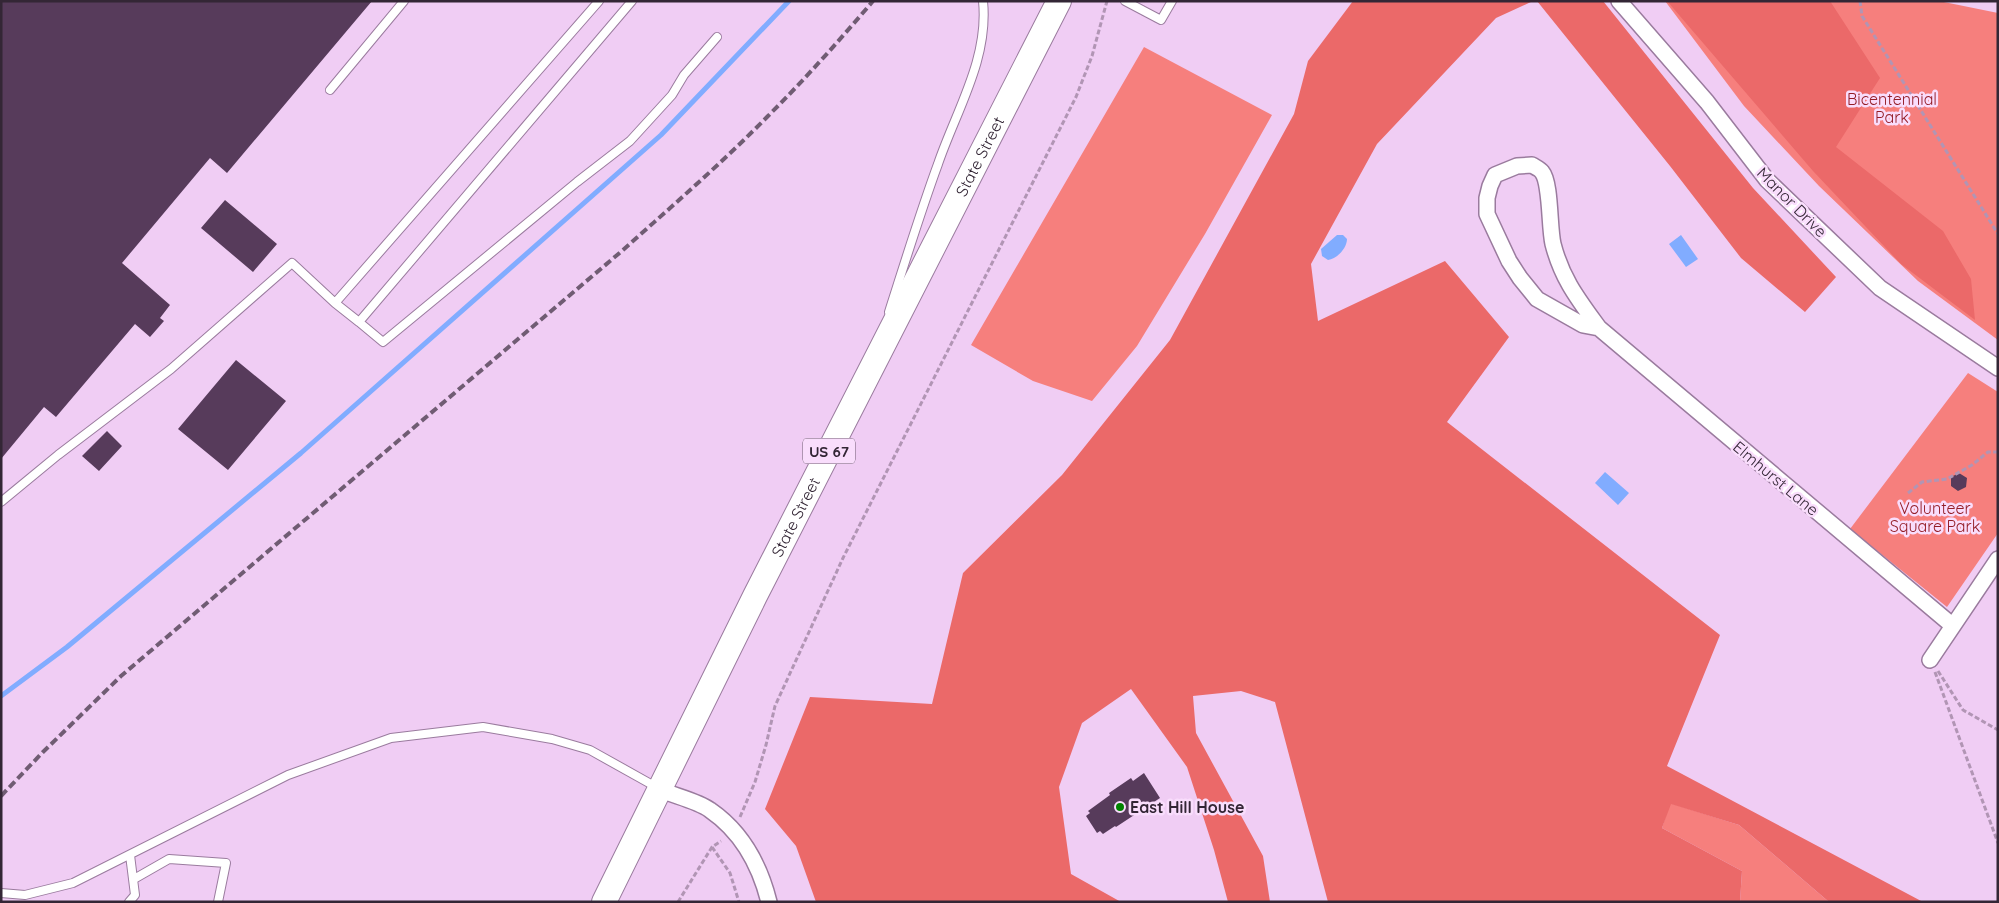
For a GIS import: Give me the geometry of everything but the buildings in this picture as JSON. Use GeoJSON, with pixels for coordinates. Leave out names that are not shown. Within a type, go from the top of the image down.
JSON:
{"type":"FeatureCollection","features":[{"type":"Feature","properties":{"kind":"main road","name":"State Street"},"geometry":{"type":"LineString","coordinates":[[604,902],[760,587],[1059,1]]}},
{"type":"Feature","properties":{"kind":"street","name":"Manor Drive"},"geometry":{"type":"LineString","coordinates":[[1619,1],[1707,102],[1773,186],[1880,288],[1998,368]]}},
{"type":"Feature","properties":{"kind":"street","name":"Elmhurst Lane"},"geometry":{"type":"LineString","coordinates":[[1599,328],[1583,325],[1537,299],[1508,261],[1487,214],[1487,198],[1495,175],[1517,166],[1532,165],[1542,172],[1547,184],[1550,226],[1560,264],[1570,287],[1599,328],[1953,626]]}},
{"type":"Feature","properties":{"kind":"street"},"geometry":{"type":"LineString","coordinates":[[1930,660],[1998,559]]}},
{"type":"Feature","properties":{"kind":"street"},"geometry":{"type":"LineString","coordinates":[[661,790],[710,810],[734,831],[742,840],[763,877],[770,902]]}},
{"type":"Feature","properties":{"kind":"lane"},"geometry":{"type":"LineString","coordinates":[[330,90],[404,1]]}},
{"type":"Feature","properties":{"kind":"lane"},"geometry":{"type":"LineString","coordinates":[[335,303],[599,1]]}},
{"type":"Feature","properties":{"kind":"lane"},"geometry":{"type":"LineString","coordinates":[[359,322],[632,1]]}},
{"type":"Feature","properties":{"kind":"lane"},"geometry":{"type":"LineString","coordinates":[[867,378],[938,163],[971,78],[983,38],[983,1]]}},
{"type":"Feature","properties":{"kind":"lane"},"geometry":{"type":"LineString","coordinates":[[1125,1],[1161,20],[1172,1]]}},
{"type":"Feature","properties":{"kind":"lane"},"geometry":{"type":"LineString","coordinates":[[1,502],[58,455],[171,368],[292,263],[335,303],[383,342],[577,182],[630,142],[672,95],[684,75],[717,37]]}},
{"type":"Feature","properties":{"kind":"lane"},"geometry":{"type":"LineString","coordinates":[[1,893],[25,895],[73,883],[288,776],[391,738],[484,727],[552,738],[590,750],[661,790]]}},
{"type":"Feature","properties":{"kind":"lane"},"geometry":{"type":"LineString","coordinates":[[129,902],[136,898],[130,855]]}},
{"type":"Feature","properties":{"kind":"lane"},"geometry":{"type":"LineString","coordinates":[[134,879],[169,859],[226,863],[218,902]]}},
{"type":"Feature","properties":{"kind":"path"},"geometry":{"type":"LineString","coordinates":[[678,902],[712,847],[734,831],[755,782],[775,706],[843,558],[1076,97],[1092,56],[1107,1]]}},
{"type":"Feature","properties":{"kind":"path"},"geometry":{"type":"LineString","coordinates":[[1860,1],[1862,16],[1998,234]]}},
{"type":"Feature","properties":{"kind":"path"},"geometry":{"type":"LineString","coordinates":[[1908,493],[1922,482],[1947,480],[1972,465],[1988,452],[1998,452]]}},
{"type":"Feature","properties":{"kind":"path"},"geometry":{"type":"LineString","coordinates":[[1930,660],[1963,710],[1998,730]]}},
{"type":"Feature","properties":{"kind":"path"},"geometry":{"type":"LineString","coordinates":[[1930,660],[1998,843]]}},
{"type":"Feature","properties":{"kind":"path"},"geometry":{"type":"LineString","coordinates":[[712,847],[730,873],[739,902]]}},
{"type":"Feature","properties":{"kind":"green space","name":"Bicentennial Park"},"geometry":{"type":"Polygon","coordinates":[[[1665,1],[1939,1],[1998,13],[1998,340],[1918,281],[1819,186],[1744,106],[1665,1]]]}},
{"type":"Feature","properties":{"kind":"green space"},"geometry":{"type":"Polygon","coordinates":[[[1144,47],[1272,115],[1205,234],[1137,346],[1092,401],[1033,381],[971,345],[1144,47]]]}},
{"type":"Feature","properties":{"kind":"green space","name":"Volunteer Square Park"},"geometry":{"type":"Polygon","coordinates":[[[1968,373],[1998,392],[1998,533],[1947,607],[1850,529],[1968,373]]]}},
{"type":"Feature","properties":{"kind":"green space"},"geometry":{"type":"Polygon","coordinates":[[[1670,803],[1739,825],[1829,902],[1740,902],[1742,871],[1662,828],[1670,803]]]}},
{"type":"Feature","properties":{"kind":"shaded area"},"geometry":{"type":"Polygon","coordinates":[[[1353,1],[1533,1],[1496,18],[1377,144],[1311,264],[1318,321],[1445,261],[1509,337],[1447,422],[1720,635],[1667,766],[1923,902],[1829,902],[1739,825],[1671,804],[1662,828],[1742,871],[1740,902],[1328,902],[1275,702],[1241,691],[1193,696],[1196,733],[1263,856],[1270,902],[1228,902],[1214,850],[1187,767],[1131,689],[1082,723],[1059,787],[1071,874],[1121,902],[816,902],[796,846],[765,809],[810,697],[932,704],[963,573],[1062,475],[1170,340],[1294,114],[1308,61],[1353,1]]]}},
{"type":"Feature","properties":{"kind":"shaded area"},"geometry":{"type":"Polygon","coordinates":[[[1537,1],[1603,1],[1753,188],[1836,277],[1805,312],[1741,258],[1670,166],[1537,1]]]}},
{"type":"Feature","properties":{"kind":"shaded area"},"geometry":{"type":"Polygon","coordinates":[[[1667,1],[1830,1],[1880,78],[1836,147],[1943,231],[1971,279],[1975,320],[1901,264],[1813,171],[1667,1]]]}},
{"type":"Feature","properties":{"kind":"water"},"geometry":{"type":"Polygon","coordinates":[[[1337,235],[1343,235],[1347,242],[1338,255],[1328,260],[1322,256],[1321,249],[1337,235]]]}},
{"type":"Feature","properties":{"kind":"water"},"geometry":{"type":"Polygon","coordinates":[[[1681,235],[1698,259],[1686,267],[1669,244],[1681,235]]]}},
{"type":"Feature","properties":{"kind":"water"},"geometry":{"type":"Polygon","coordinates":[[[1605,472],[1629,493],[1618,505],[1595,483],[1605,472]]]}},
{"type":"Feature","properties":{"kind":"waterway"},"geometry":{"type":"LineString","coordinates":[[1,696],[67,647],[301,453],[661,135],[789,1]]}},
{"type":"Feature","properties":{"kind":"railway"},"geometry":{"type":"LineString","coordinates":[[1,796],[121,676],[623,250],[697,184],[782,102],[822,60],[873,1]]}},
{"type":"Feature","properties":{"kind":"place","name":"East Hill House"},"geometry":{"type":"Point","coordinates":[1120,807]}}]}
